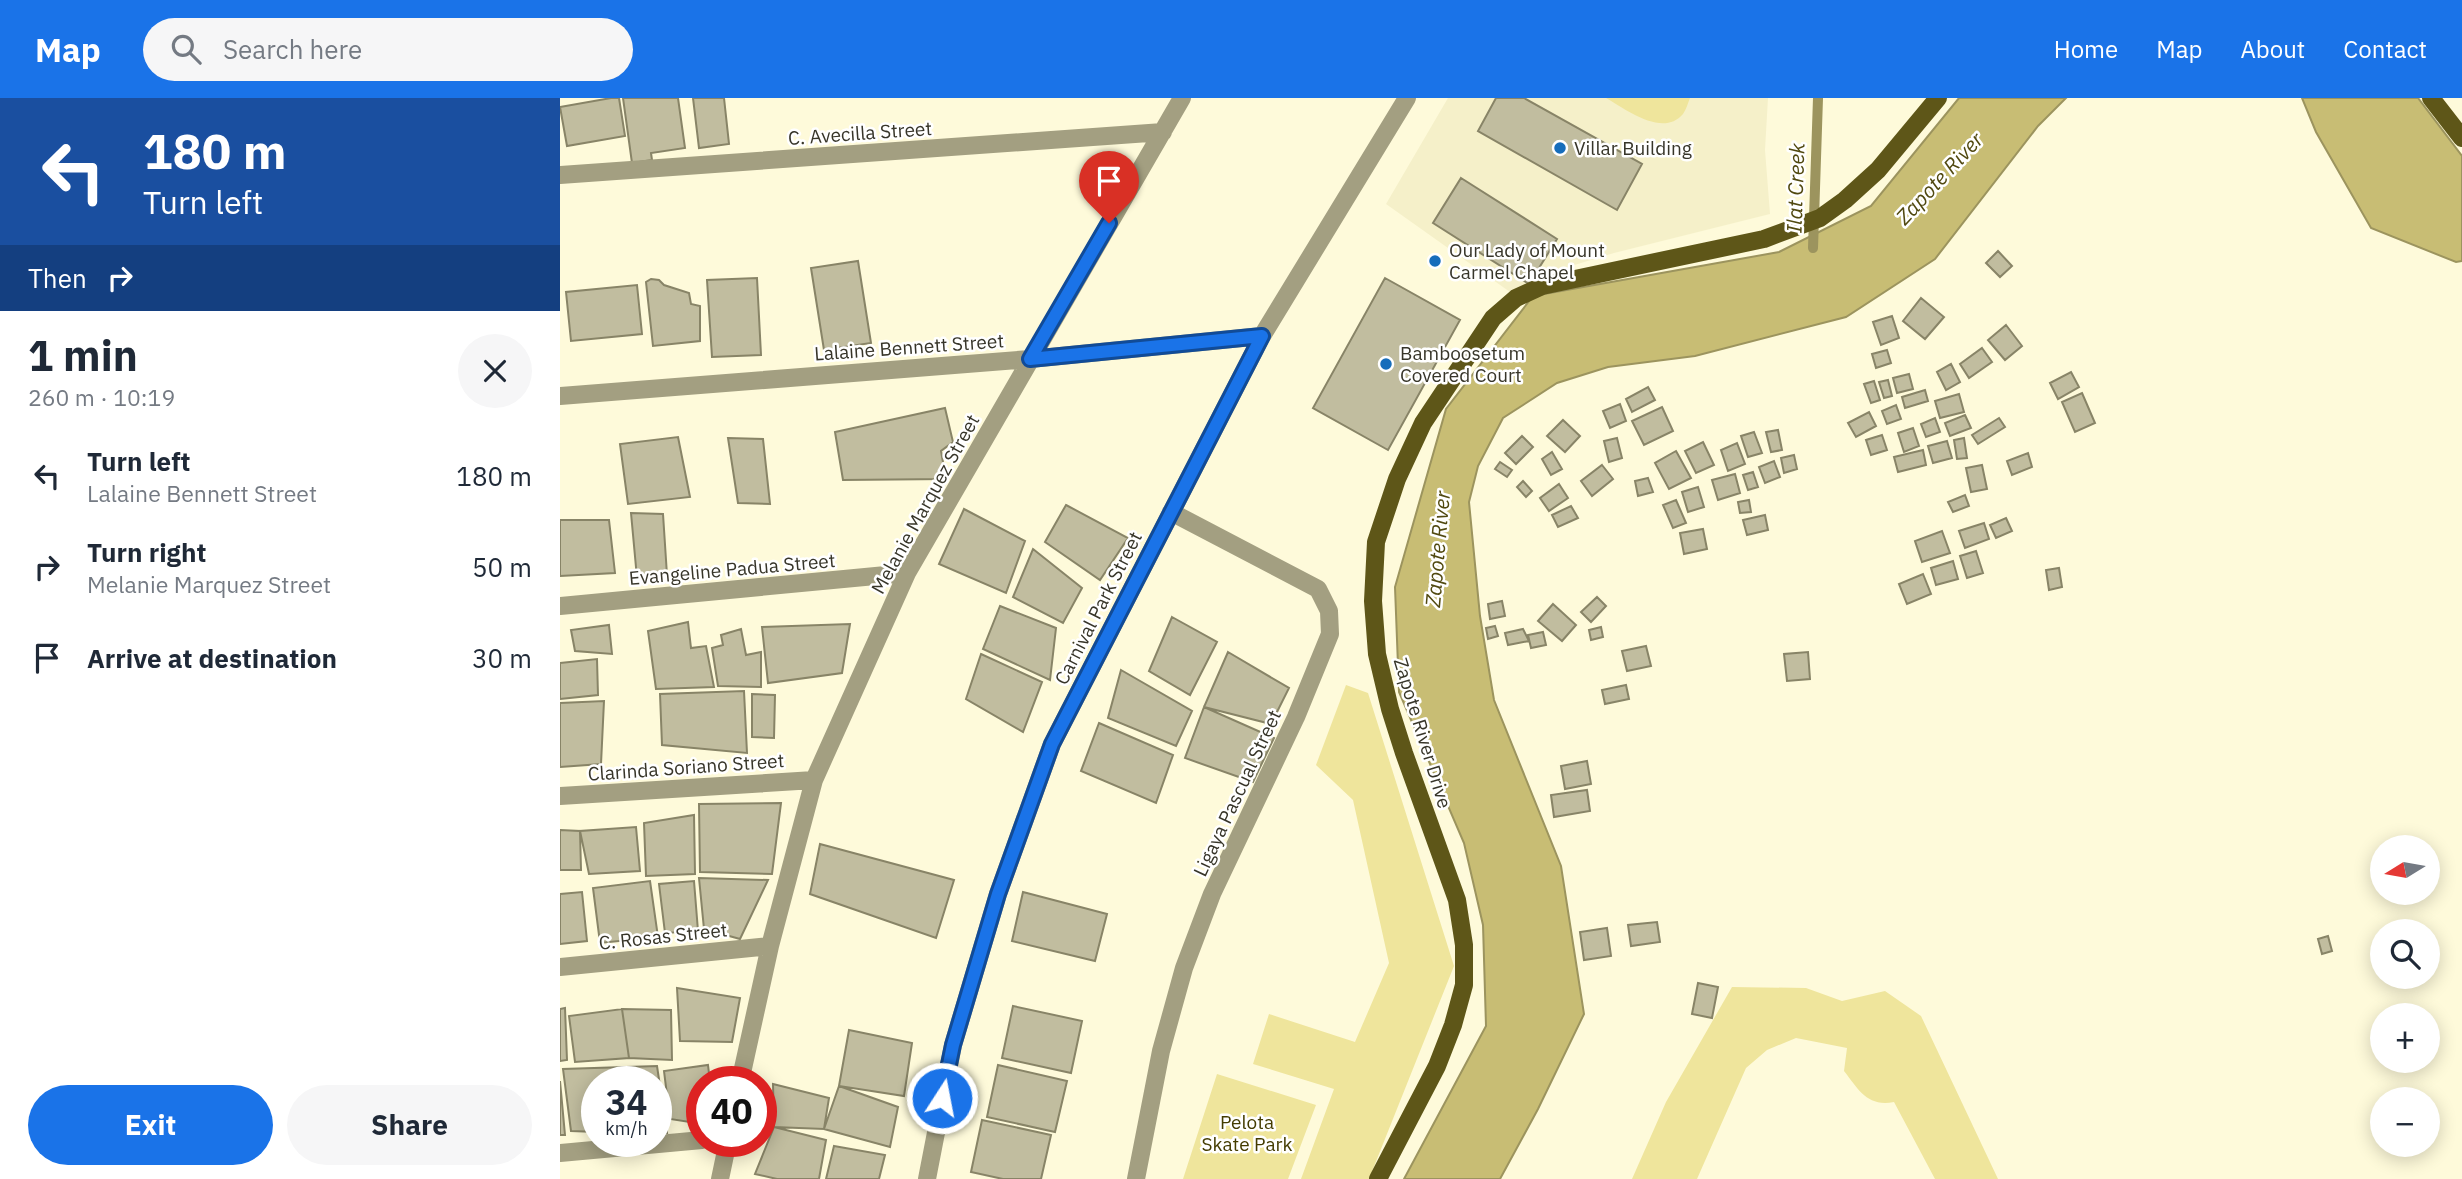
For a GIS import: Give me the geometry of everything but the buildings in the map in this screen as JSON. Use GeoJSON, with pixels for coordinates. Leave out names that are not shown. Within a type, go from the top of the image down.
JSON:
{"type":"FeatureCollection","features":[{"type":"Feature","properties":{"kind":"main road"},"geometry":{"type":"LineString","coordinates":[[2431,98],[2462,138]]}},
{"type":"Feature","properties":{"kind":"main road","name":"Zapote River Drive"},"geometry":{"type":"LineString","coordinates":[[1378,1179],[1437,1066],[1453,1025],[1464,985],[1464,945],[1457,900],[1390,709],[1377,654],[1373,601],[1376,542],[1397,479],[1423,422],[1493,318],[1516,298],[1542,286],[1764,239],[1820,218],[1878,170],[1933,104]]}},
{"type":"Feature","properties":{"kind":"street","name":"Melanie Marquez Street"},"geometry":{"type":"LineString","coordinates":[[744,1066],[770,946],[814,780],[907,573],[1182,98]]}},
{"type":"Feature","properties":{"kind":"street","name":"Carnival Park Street"},"geometry":{"type":"LineString","coordinates":[[927,1179],[953,1045],[998,894],[1052,744],[1262,336],[1407,98]]}},
{"type":"Feature","properties":{"kind":"street","name":"C. Avecilla Street"},"geometry":{"type":"LineString","coordinates":[[560,175],[1163,132]]}},
{"type":"Feature","properties":{"kind":"street","name":"Lalaine Bennett Street"},"geometry":{"type":"LineString","coordinates":[[560,396],[1030,359],[1262,336]]}},
{"type":"Feature","properties":{"kind":"street","name":"Ligaya Pascual Street"},"geometry":{"type":"LineString","coordinates":[[1136,1179],[1161,1051],[1184,968],[1212,894],[1296,717],[1330,634],[1329,611],[1318,589],[1171,512]]}},
{"type":"Feature","properties":{"kind":"street","name":"Evangeline Padua Street"},"geometry":{"type":"LineString","coordinates":[[560,606],[907,573]]}},
{"type":"Feature","properties":{"kind":"street","name":"Clarinda Soriano Street"},"geometry":{"type":"LineString","coordinates":[[560,796],[814,780]]}},
{"type":"Feature","properties":{"kind":"street","name":"C. Rosas Street"},"geometry":{"type":"LineString","coordinates":[[560,967],[770,946]]}},
{"type":"Feature","properties":{"kind":"street"},"geometry":{"type":"LineString","coordinates":[[560,1153],[686,1141]]}},
{"type":"Feature","properties":{"kind":"street"},"geometry":{"type":"LineString","coordinates":[[720,1179],[725,1157]]}},
{"type":"Feature","properties":{"kind":"shaded area"},"geometry":{"type":"Polygon","coordinates":[[[1448,98],[1768,98],[1765,150],[1770,214],[1614,253],[1558,270],[1510,292],[1386,204],[1448,98]]]}},
{"type":"Feature","properties":{"kind":"green space"},"geometry":{"type":"Polygon","coordinates":[[[1606,98],[1690,98],[1683,114],[1675,121],[1665,123],[1644,119],[1606,98]]]}},
{"type":"Feature","properties":{"kind":"green space"},"geometry":{"type":"Polygon","coordinates":[[[1346,685],[1368,693],[1454,966],[1369,1179],[1301,1179],[1334,1089],[1253,1064],[1269,1014],[1355,1042],[1389,963],[1353,800],[1316,765],[1346,685]]]}},
{"type":"Feature","properties":{"kind":"green space"},"geometry":{"type":"Polygon","coordinates":[[[1732,987],[1806,988],[1842,1001],[1885,991],[1921,1016],[1998,1179],[1935,1179],[1894,1102],[1877,1102],[1864,1096],[1844,1071],[1847,1048],[1796,1038],[1767,1050],[1746,1068],[1697,1179],[1632,1179],[1666,1102],[1732,987]]]}},
{"type":"Feature","properties":{"kind":"green space","name":"Pelota Skate Park"},"geometry":{"type":"Polygon","coordinates":[[[1217,1074],[1316,1105],[1288,1179],[1183,1179],[1217,1074]]]}},
{"type":"Feature","properties":{"kind":"water","name":"Zapote River"},"geometry":{"type":"Polygon","coordinates":[[[1959,98],[2066,98],[2038,126],[1935,259],[1846,317],[1695,356],[1608,367],[1557,383],[1503,418],[1478,466],[1469,502],[1480,616],[1494,700],[1561,866],[1584,1014],[1538,1109],[1500,1179],[1404,1179],[1486,1026],[1483,925],[1464,843],[1399,692],[1395,587],[1446,409],[1533,296],[1779,252],[1871,206],[1959,98]]]}},
{"type":"Feature","properties":{"kind":"water"},"geometry":{"type":"Polygon","coordinates":[[[2302,98],[2418,98],[2462,156],[2462,261],[2456,262],[2371,228],[2316,132],[2302,98]]]}},
{"type":"Feature","properties":{"kind":"waterway","name":"Ilat Creek"},"geometry":{"type":"LineString","coordinates":[[1813,248],[1818,98]]}},
{"type":"Feature","properties":{"kind":"place","name":"Villar Building"},"geometry":{"type":"Point","coordinates":[1560,148]}},
{"type":"Feature","properties":{"kind":"place","name":"Our Lady of Mount Carmel Chapel"},"geometry":{"type":"Point","coordinates":[1435,261]}},
{"type":"Feature","properties":{"kind":"place","name":"Bamboosetum Covered Court"},"geometry":{"type":"Point","coordinates":[1386,364]}},
{"type":"Feature","properties":{"kind":"route"},"geometry":{"type":"LineString","coordinates":[[942,1098],[953,1045],[998,894],[1052,744],[1262,336],[1030,359],[1109,223]]}}]}
